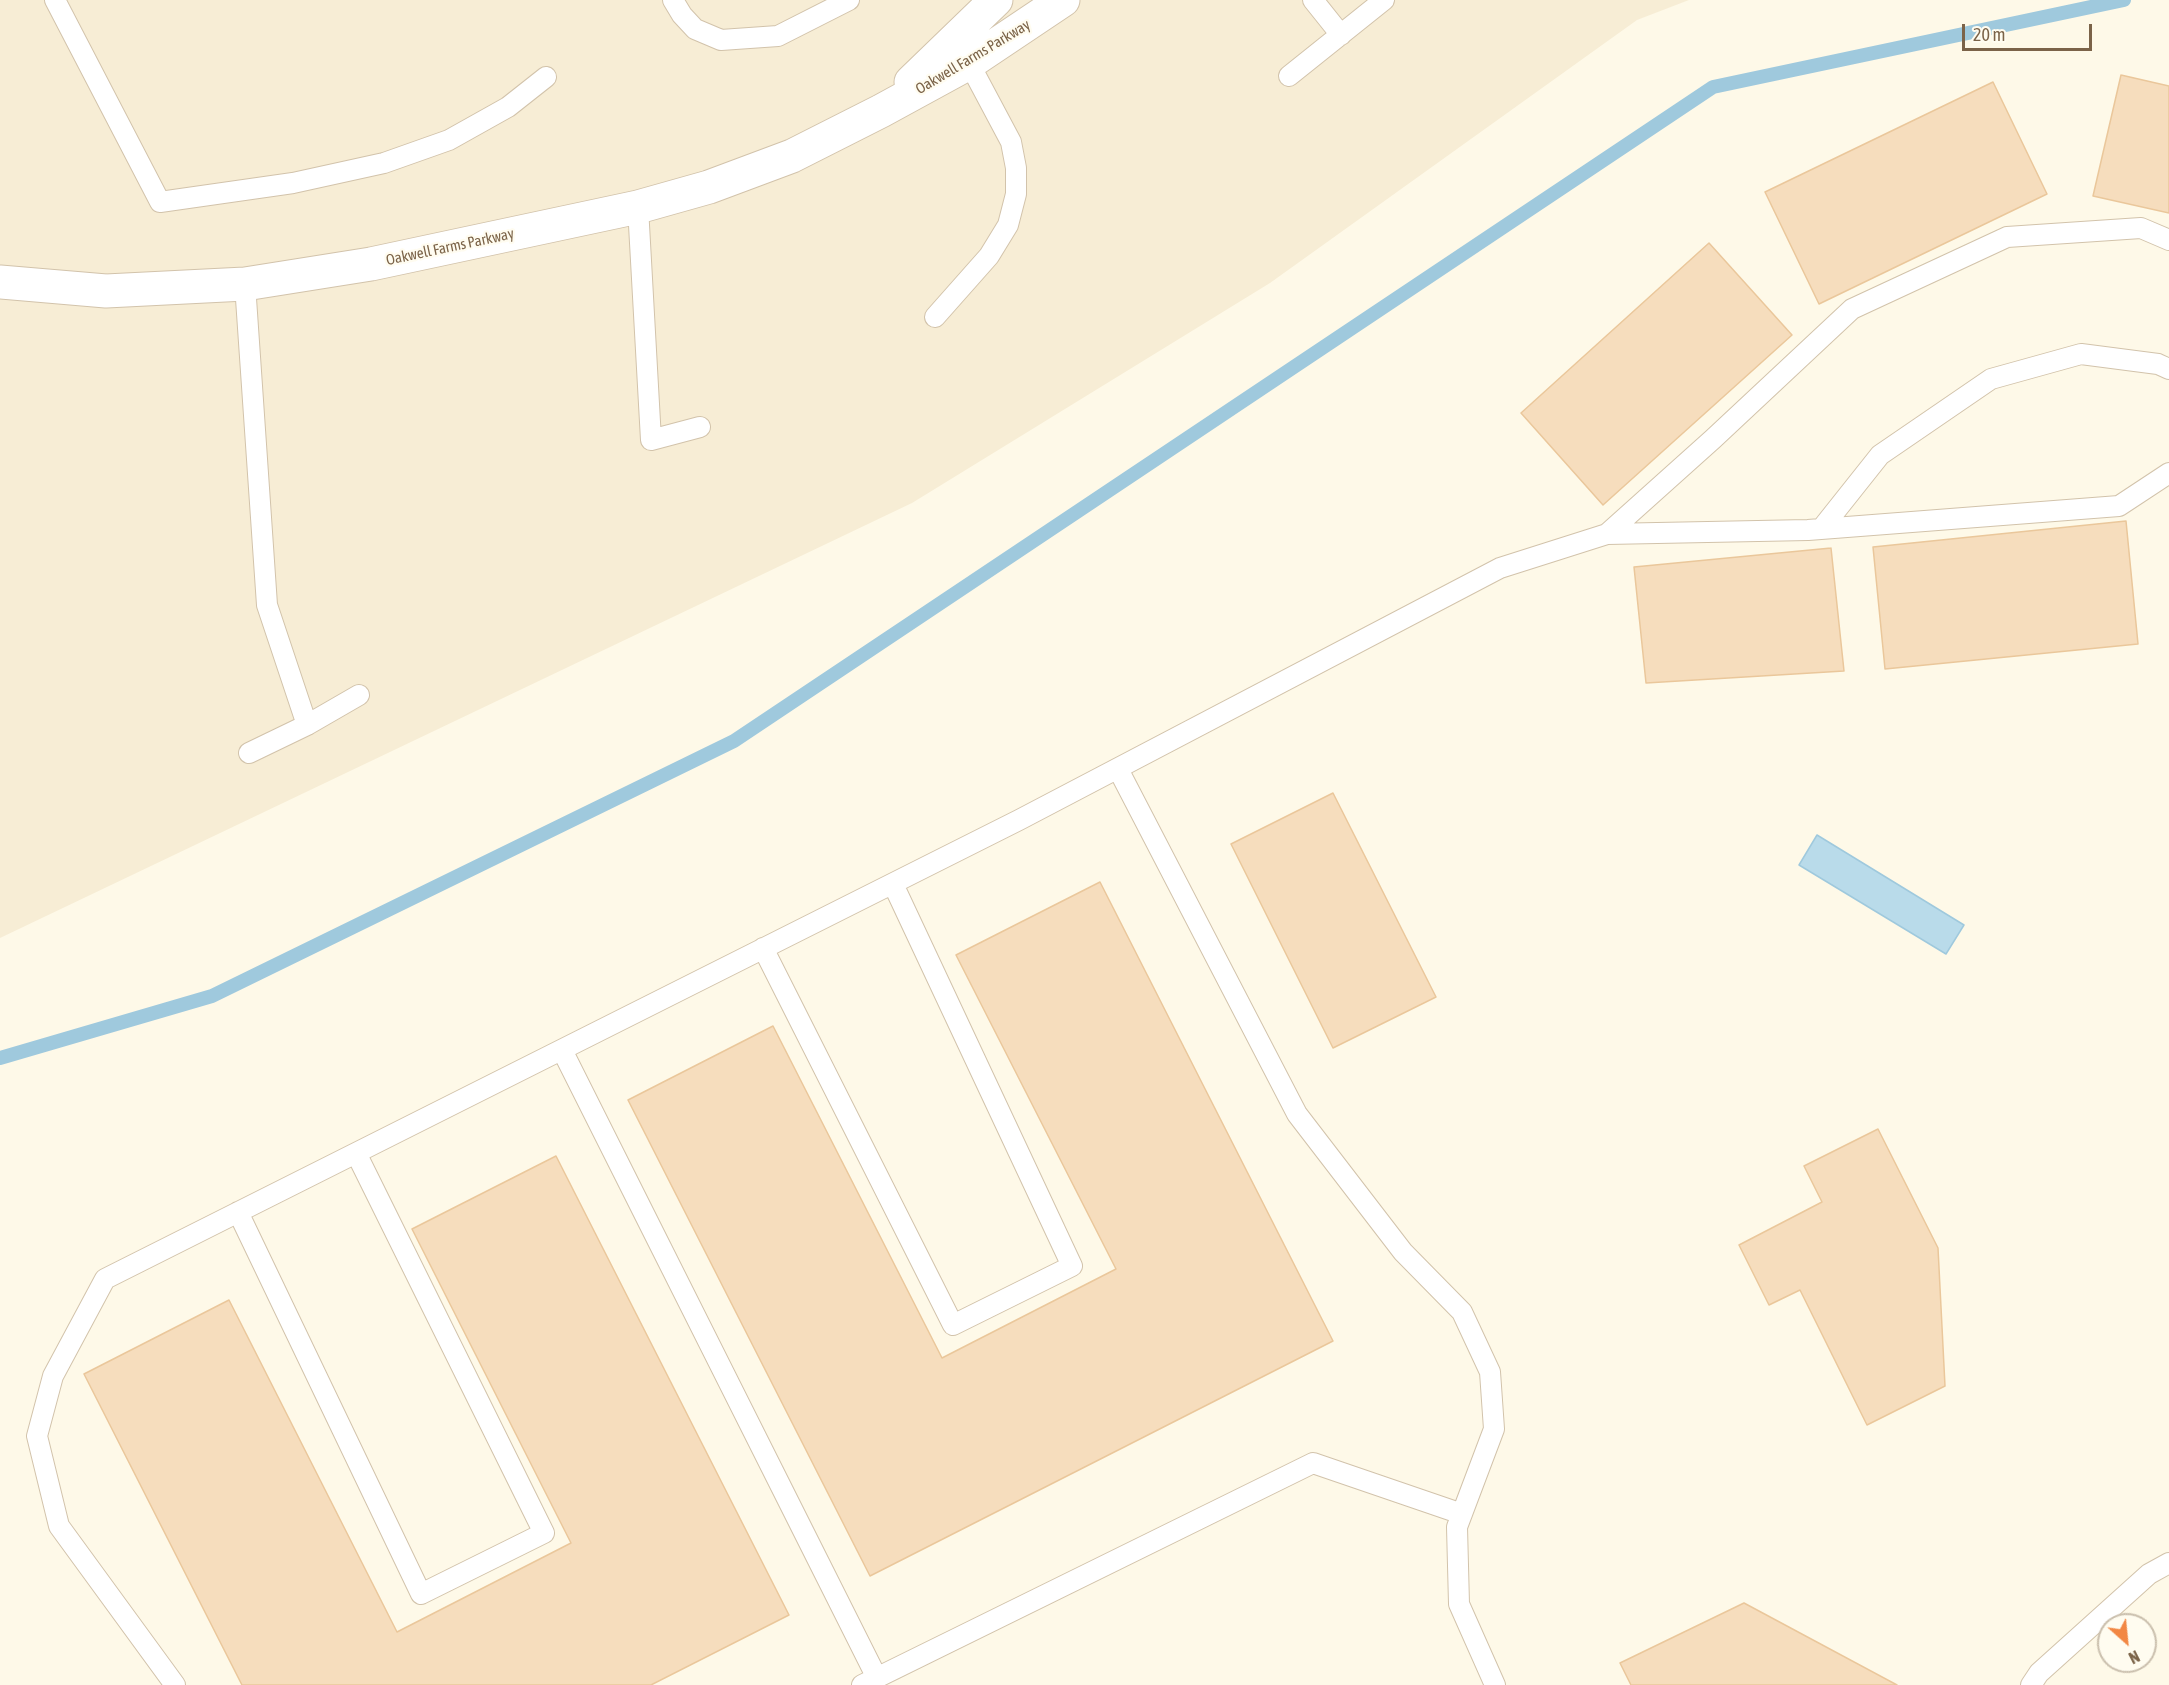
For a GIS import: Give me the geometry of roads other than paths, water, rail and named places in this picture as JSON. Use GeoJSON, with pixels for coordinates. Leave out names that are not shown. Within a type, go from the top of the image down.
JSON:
{"type":"FeatureCollection","features":[{"type":"Feature","properties":{"kind":"street","name":"Oakwell Farms Parkway"},"geometry":{"type":"LineString","coordinates":[[881,111],[996,0]]}},
{"type":"Feature","properties":{"kind":"street","name":"Oakwell Farms Parkway"},"geometry":{"type":"LineString","coordinates":[[0,282],[106,291],[245,284],[371,264],[638,207],[709,188],[792,156],[969,63],[1063,0]]}},
{"type":"Feature","properties":{"kind":"lane"},"geometry":{"type":"LineString","coordinates":[[55,0],[160,202],[293,183],[384,163],[449,140],[508,107],[546,77]]}},
{"type":"Feature","properties":{"kind":"lane"},"geometry":{"type":"LineString","coordinates":[[674,0],[682,15],[695,29],[721,40],[778,36],[849,0]]}},
{"type":"Feature","properties":{"kind":"lane"},"geometry":{"type":"LineString","coordinates":[[1313,0],[1341,35]]}},
{"type":"Feature","properties":{"kind":"lane"},"geometry":{"type":"LineString","coordinates":[[1289,76],[1384,0]]}},
{"type":"Feature","properties":{"kind":"lane"},"geometry":{"type":"LineString","coordinates":[[935,317],[989,256],[1008,225],[1016,194],[1016,168],[1011,142],[969,63]]}},
{"type":"Feature","properties":{"kind":"lane"},"geometry":{"type":"LineString","coordinates":[[638,207],[651,440],[700,426]]}},
{"type":"Feature","properties":{"kind":"lane"},"geometry":{"type":"LineString","coordinates":[[1607,534],[1852,309],[2007,237],[2141,228],[2169,240]]}},
{"type":"Feature","properties":{"kind":"lane"},"geometry":{"type":"LineString","coordinates":[[245,284],[267,605],[307,725]]}},
{"type":"Feature","properties":{"kind":"lane"},"geometry":{"type":"LineString","coordinates":[[1822,528],[1880,455],[1991,379],[2081,354],[2158,364],[2169,369]]}},
{"type":"Feature","properties":{"kind":"lane"},"geometry":{"type":"LineString","coordinates":[[175,1685],[59,1526],[37,1436],[53,1376],[105,1279],[893,884],[1118,769],[1500,568],[1607,534],[1822,528],[2119,506],[2169,474]]}},
{"type":"Feature","properties":{"kind":"lane"},"geometry":{"type":"LineString","coordinates":[[249,753],[307,725],[359,695]]}},
{"type":"Feature","properties":{"kind":"lane"},"geometry":{"type":"LineString","coordinates":[[1118,769],[1297,1114],[1403,1252],[1462,1312],[1490,1372],[1494,1429],[1458,1527],[1459,1604],[1495,1685]]}},
{"type":"Feature","properties":{"kind":"lane"},"geometry":{"type":"LineString","coordinates":[[763,948],[953,1325],[1072,1266],[893,884]]}},
{"type":"Feature","properties":{"kind":"lane"},"geometry":{"type":"LineString","coordinates":[[562,1050],[869,1681],[1313,1464],[1462,1514]]}},
{"type":"Feature","properties":{"kind":"lane"},"geometry":{"type":"LineString","coordinates":[[238,1212],[421,1594],[544,1533],[356,1153]]}},
{"type":"Feature","properties":{"kind":"lane"},"geometry":{"type":"LineString","coordinates":[[2031,1685],[2039,1673],[2149,1574],[2169,1563]]}},
{"type":"Feature","properties":{"kind":"water"},"geometry":{"type":"Polygon","coordinates":[[[1817,835],[1964,925],[1946,954],[1799,865],[1817,835]]]}},
{"type":"Feature","properties":{"kind":"waterway"},"geometry":{"type":"LineString","coordinates":[[0,1058],[212,996],[734,741],[1713,87],[2124,0]]}}]}
